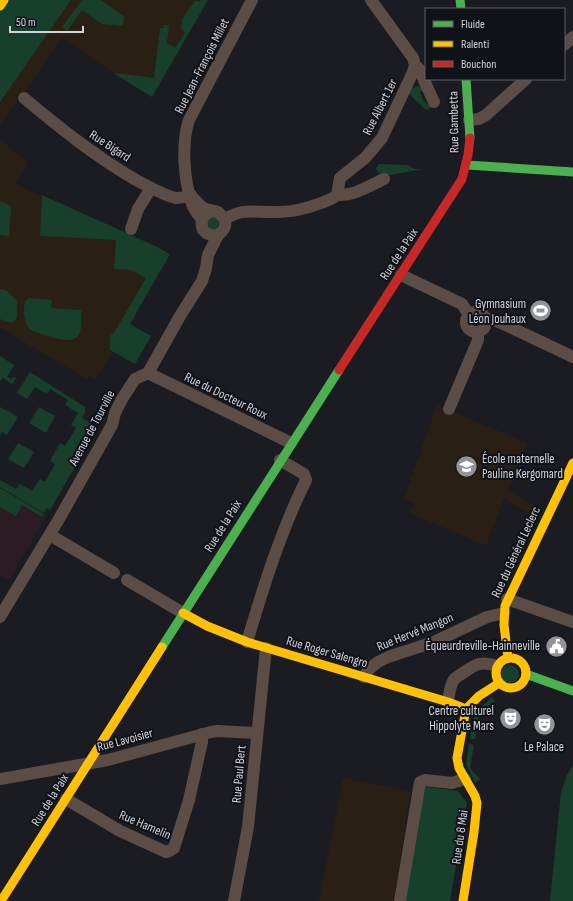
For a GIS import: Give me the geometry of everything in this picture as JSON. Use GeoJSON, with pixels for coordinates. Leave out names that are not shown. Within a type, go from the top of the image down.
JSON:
{"type":"FeatureCollection","features":[{"type":"Feature","properties":{"kind":"main road"},"geometry":{"type":"LineString","coordinates":[[0,6],[4,0]]}},
{"type":"Feature","properties":{"kind":"main road","name":"Rue Gambetta"},"geometry":{"type":"LineString","coordinates":[[466,80],[469,120],[469,151],[467,165]]}},
{"type":"Feature","properties":{"kind":"main road"},"geometry":{"type":"LineString","coordinates":[[467,165],[573,172]]}},
{"type":"Feature","properties":{"kind":"main road","name":"Rue de la Paix"},"geometry":{"type":"LineString","coordinates":[[2,897],[66,799],[280,460],[401,275],[458,184],[467,165]]}},
{"type":"Feature","properties":{"kind":"main road","name":"Rue du Général Leclerc"},"geometry":{"type":"LineString","coordinates":[[508,658],[504,613],[508,599],[573,462]]}},
{"type":"Feature","properties":{"kind":"main road","name":"Rue Roger Salengro"},"geometry":{"type":"LineString","coordinates":[[184,613],[207,626],[247,642],[448,702],[466,709]]}},
{"type":"Feature","properties":{"kind":"main road"},"geometry":{"type":"LineString","coordinates":[[508,658],[517,659],[526,669],[526,674],[522,684],[518,687],[508,688],[498,683],[496,674],[497,666],[500,662],[508,658]]}},
{"type":"Feature","properties":{"kind":"main road"},"geometry":{"type":"LineString","coordinates":[[526,674],[573,691]]}},
{"type":"Feature","properties":{"kind":"main road"},"geometry":{"type":"LineString","coordinates":[[466,709],[479,696],[498,683]]}},
{"type":"Feature","properties":{"kind":"main road","name":"Rue du 8 Mai"},"geometry":{"type":"LineString","coordinates":[[463,901],[478,806],[476,796],[459,768],[457,758],[466,709]]}},
{"type":"Feature","properties":{"kind":"street","name":"Rue Jean-François Millet"},"geometry":{"type":"LineString","coordinates":[[202,220],[192,205],[188,188],[184,156],[186,129],[189,120],[252,0]]}},
{"type":"Feature","properties":{"kind":"street"},"geometry":{"type":"LineString","coordinates":[[372,0],[419,69],[434,102]]}},
{"type":"Feature","properties":{"kind":"street"},"geometry":{"type":"LineString","coordinates":[[565,44],[573,37]]}},
{"type":"Feature","properties":{"kind":"street","name":"Rue Albert 1er"},"geometry":{"type":"LineString","coordinates":[[337,195],[340,178],[365,158],[382,138],[415,65]]}},
{"type":"Feature","properties":{"kind":"street"},"geometry":{"type":"LineString","coordinates":[[469,120],[478,119],[486,115],[525,80]]}},
{"type":"Feature","properties":{"kind":"street","name":"Rue Bigard"},"geometry":{"type":"LineString","coordinates":[[24,98],[81,145],[151,188],[173,197],[191,196]]}},
{"type":"Feature","properties":{"kind":"street"},"geometry":{"type":"LineString","coordinates":[[225,219],[240,212],[279,212],[315,205],[337,195],[346,195],[366,188],[384,179]]}},
{"type":"Feature","properties":{"kind":"street"},"geometry":{"type":"LineString","coordinates":[[131,229],[138,209],[151,188]]}},
{"type":"Feature","properties":{"kind":"street"},"geometry":{"type":"LineString","coordinates":[[191,196],[203,208],[215,211],[221,214],[225,219],[224,230],[212,234],[202,227],[202,220],[208,212],[215,211]]}},
{"type":"Feature","properties":{"kind":"street","name":"Avenue de Tourville"},"geometry":{"type":"LineString","coordinates":[[0,617],[50,535],[112,425],[122,399],[135,379],[148,373],[202,280],[206,268],[212,234]]}},
{"type":"Feature","properties":{"kind":"street"},"geometry":{"type":"LineString","coordinates":[[401,275],[462,304],[469,315]]}},
{"type":"Feature","properties":{"kind":"street"},"geometry":{"type":"LineString","coordinates":[[485,318],[486,322],[484,328],[478,332],[472,331],[467,327],[466,321],[469,315],[478,312],[485,318],[497,321],[573,357]]}},
{"type":"Feature","properties":{"kind":"street"},"geometry":{"type":"LineString","coordinates":[[449,408],[478,340],[478,332]]}},
{"type":"Feature","properties":{"kind":"street","name":"Rue du Docteur Roux"},"geometry":{"type":"LineString","coordinates":[[148,373],[291,443]]}},
{"type":"Feature","properties":{"kind":"street"},"geometry":{"type":"LineString","coordinates":[[247,642],[284,526],[306,480],[304,474],[280,460]]}},
{"type":"Feature","properties":{"kind":"street"},"geometry":{"type":"LineString","coordinates":[[50,535],[114,573]]}},
{"type":"Feature","properties":{"kind":"street"},"geometry":{"type":"LineString","coordinates":[[127,580],[184,613]]}},
{"type":"Feature","properties":{"kind":"street"},"geometry":{"type":"LineString","coordinates":[[508,599],[573,622]]}},
{"type":"Feature","properties":{"kind":"street","name":"Rue Hervé Mangon"},"geometry":{"type":"LineString","coordinates":[[364,677],[369,669],[378,662],[434,642],[487,617],[504,613]]}},
{"type":"Feature","properties":{"kind":"street","name":"Rue Paul Bert"},"geometry":{"type":"LineString","coordinates":[[234,901],[248,827],[266,648]]}},
{"type":"Feature","properties":{"kind":"street"},"geometry":{"type":"LineString","coordinates":[[448,702],[452,683],[455,678],[475,664],[487,663],[497,666]]}},
{"type":"Feature","properties":{"kind":"street","name":"Rue Lavoisier"},"geometry":{"type":"LineString","coordinates":[[0,779],[108,760],[217,731],[257,733]]}},
{"type":"Feature","properties":{"kind":"street","name":"Rue Hamelin"},"geometry":{"type":"LineString","coordinates":[[66,799],[120,831],[166,852],[169,851],[174,848],[189,800],[202,742],[202,734]]}},
{"type":"Feature","properties":{"kind":"street"},"geometry":{"type":"LineString","coordinates":[[401,901],[420,782],[425,780],[452,784],[465,779]]}},
{"type":"Feature","properties":{"kind":"shaded area"},"geometry":{"type":"Polygon","coordinates":[[[37,0],[208,0],[152,97],[62,38],[0,126],[0,55],[37,0]]]}},
{"type":"Feature","properties":{"kind":"shaded area"},"geometry":{"type":"Polygon","coordinates":[[[0,139],[28,163],[15,184],[170,254],[96,380],[89,376],[87,379],[0,328],[0,139]]]}},
{"type":"Feature","properties":{"kind":"shaded area","name":"École maternelle Pauline Kergomard"},"geometry":{"type":"Polygon","coordinates":[[[437,405],[527,443],[508,489],[541,511],[537,518],[504,499],[486,546],[410,513],[414,503],[404,499],[437,405]]]}},
{"type":"Feature","properties":{"kind":"shaded area"},"geometry":{"type":"Polygon","coordinates":[[[0,487],[47,515],[9,580],[1,576],[0,577],[0,487]]]}},
{"type":"Feature","properties":{"kind":"shaded area"},"geometry":{"type":"Polygon","coordinates":[[[343,778],[410,791],[394,901],[319,901],[343,778]]]}},
{"type":"Feature","properties":{"kind":"green space"},"geometry":{"type":"Polygon","coordinates":[[[0,0],[71,0],[0,102],[0,0]]]}},
{"type":"Feature","properties":{"kind":"green space"},"geometry":{"type":"Polygon","coordinates":[[[82,0],[101,0],[124,16],[123,26],[102,24],[82,10],[67,31],[62,27],[82,0]]]}},
{"type":"Feature","properties":{"kind":"green space"},"geometry":{"type":"Polygon","coordinates":[[[208,0],[152,97],[115,74],[154,78],[160,28],[163,28],[164,25],[169,25],[167,43],[175,48],[185,33],[181,29],[182,19],[195,1],[208,0]]]}},
{"type":"Feature","properties":{"kind":"green space"},"geometry":{"type":"Polygon","coordinates":[[[420,86],[423,91],[420,92],[424,102],[433,107],[426,110],[409,94],[411,89],[420,86]]]}},
{"type":"Feature","properties":{"kind":"green space"},"geometry":{"type":"Polygon","coordinates":[[[379,164],[409,165],[414,169],[424,169],[384,176],[378,172],[376,168],[379,164]]]}},
{"type":"Feature","properties":{"kind":"green space"},"geometry":{"type":"Polygon","coordinates":[[[42,195],[170,254],[130,324],[151,336],[135,364],[110,350],[110,336],[115,331],[146,278],[131,270],[114,269],[116,240],[40,236],[42,195]]]}},
{"type":"Feature","properties":{"kind":"green space"},"geometry":{"type":"Polygon","coordinates":[[[0,201],[6,203],[11,208],[9,236],[0,235],[0,201]]]}},
{"type":"Feature","properties":{"kind":"green space"},"geometry":{"type":"Polygon","coordinates":[[[211,217],[215,217],[219,223],[215,229],[211,229],[207,225],[207,221],[211,217]]]}},
{"type":"Feature","properties":{"kind":"green space"},"geometry":{"type":"Polygon","coordinates":[[[0,289],[6,290],[17,301],[17,317],[14,322],[7,322],[0,319],[0,289]]]}},
{"type":"Feature","properties":{"kind":"green space"},"geometry":{"type":"Polygon","coordinates":[[[29,298],[52,300],[51,308],[81,310],[81,330],[77,337],[66,340],[33,331],[27,325],[24,313],[25,301],[29,298]]]}},
{"type":"Feature","properties":{"kind":"green space"},"geometry":{"type":"Polygon","coordinates":[[[0,356],[14,365],[7,377],[11,379],[13,377],[16,378],[12,384],[3,378],[0,381],[0,356]]]}},
{"type":"Feature","properties":{"kind":"green space"},"geometry":{"type":"Polygon","coordinates":[[[30,372],[85,407],[85,412],[82,418],[95,425],[96,431],[50,510],[47,508],[44,513],[0,487],[0,480],[16,489],[20,484],[32,491],[40,479],[45,482],[55,464],[50,461],[60,443],[65,446],[76,428],[71,425],[78,413],[65,405],[68,400],[50,389],[47,394],[35,387],[27,399],[17,393],[30,372]]]}},
{"type":"Feature","properties":{"kind":"green space"},"geometry":{"type":"Polygon","coordinates":[[[0,407],[18,417],[7,435],[2,432],[0,435],[0,407]]]}},
{"type":"Feature","properties":{"kind":"green space"},"geometry":{"type":"Polygon","coordinates":[[[39,407],[55,416],[46,433],[29,423],[39,407]]]}},
{"type":"Feature","properties":{"kind":"green space"},"geometry":{"type":"Polygon","coordinates":[[[18,443],[34,452],[24,468],[8,459],[18,443]]]}},
{"type":"Feature","properties":{"kind":"green space"},"geometry":{"type":"Polygon","coordinates":[[[0,488],[44,514],[42,517],[22,505],[16,516],[0,507],[0,488]]]}},
{"type":"Feature","properties":{"kind":"green space"},"geometry":{"type":"Polygon","coordinates":[[[506,665],[514,665],[519,670],[517,681],[514,683],[506,683],[501,678],[501,670],[506,665]]]}},
{"type":"Feature","properties":{"kind":"green space"},"geometry":{"type":"Polygon","coordinates":[[[492,697],[495,701],[479,713],[475,739],[470,739],[475,715],[492,697]]]}},
{"type":"Feature","properties":{"kind":"green space"},"geometry":{"type":"Polygon","coordinates":[[[469,744],[474,745],[470,768],[480,779],[475,783],[466,764],[469,744]]]}},
{"type":"Feature","properties":{"kind":"green space"},"geometry":{"type":"Polygon","coordinates":[[[573,765],[573,901],[550,901],[561,792],[567,775],[573,765]]]}},
{"type":"Feature","properties":{"kind":"green space"},"geometry":{"type":"Polygon","coordinates":[[[422,786],[458,791],[467,803],[450,901],[403,901],[422,786]]]}},
{"type":"Feature","properties":{"kind":"traffic: fast"},"geometry":{"type":"LineString","coordinates":[[460,0],[461,8]]}},
{"type":"Feature","properties":{"kind":"traffic: fast"},"geometry":{"type":"LineString","coordinates":[[466,80],[470,138]]}},
{"type":"Feature","properties":{"kind":"traffic: fast"},"geometry":{"type":"LineString","coordinates":[[467,165],[573,172]]}},
{"type":"Feature","properties":{"kind":"traffic: fast"},"geometry":{"type":"LineString","coordinates":[[162,647],[339,370]]}},
{"type":"Feature","properties":{"kind":"traffic: fast"},"geometry":{"type":"LineString","coordinates":[[526,674],[573,691]]}},
{"type":"Feature","properties":{"kind":"traffic: slow"},"geometry":{"type":"LineString","coordinates":[[0,6],[4,0]]}},
{"type":"Feature","properties":{"kind":"traffic: slow"},"geometry":{"type":"LineString","coordinates":[[508,658],[504,625],[505,606],[573,463]]}},
{"type":"Feature","properties":{"kind":"traffic: slow"},"geometry":{"type":"LineString","coordinates":[[183,613],[207,626],[247,642],[448,702],[466,709]]}},
{"type":"Feature","properties":{"kind":"traffic: slow"},"geometry":{"type":"LineString","coordinates":[[1,901],[162,647]]}},
{"type":"Feature","properties":{"kind":"traffic: slow"},"geometry":{"type":"LineString","coordinates":[[511,658],[522,662],[526,673],[522,684],[511,688],[500,684],[496,673],[500,662],[511,658]]}},
{"type":"Feature","properties":{"kind":"traffic: slow"},"geometry":{"type":"LineString","coordinates":[[463,901],[477,803],[475,796],[459,768],[457,758],[466,709],[479,696],[499,683]]}},
{"type":"Feature","properties":{"kind":"traffic: jam"},"geometry":{"type":"LineString","coordinates":[[339,370],[462,179],[468,155],[470,138]]}},
{"type":"Feature","properties":{"kind":"place","name":"Gymnasium Léon Jouhaux"},"geometry":{"type":"Point","coordinates":[541,311]}},
{"type":"Feature","properties":{"kind":"place","name":"École maternelle Pauline Kergomard"},"geometry":{"type":"Point","coordinates":[466,466]}},
{"type":"Feature","properties":{"kind":"place","name":"Équeurdreville-Hainneville"},"geometry":{"type":"Point","coordinates":[556,646]}},
{"type":"Feature","properties":{"kind":"place","name":"Centre culturel Hippolyte Mars"},"geometry":{"type":"Point","coordinates":[510,718]}},
{"type":"Feature","properties":{"kind":"place","name":"Le Palace"},"geometry":{"type":"Point","coordinates":[544,725]}}]}
